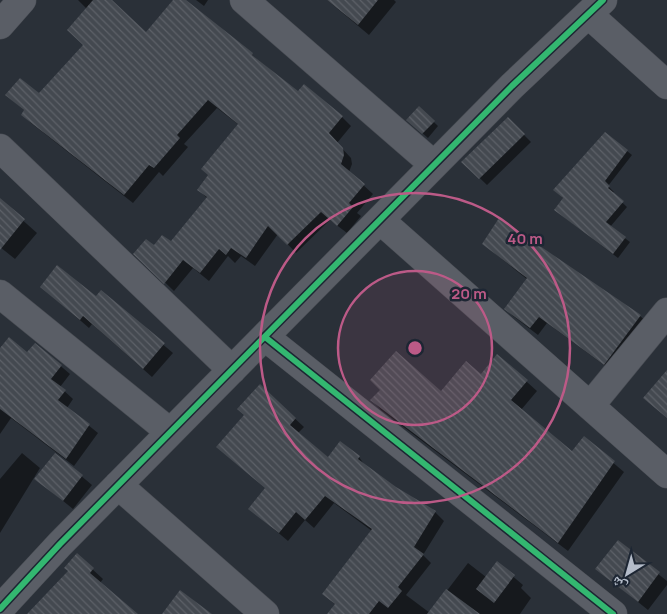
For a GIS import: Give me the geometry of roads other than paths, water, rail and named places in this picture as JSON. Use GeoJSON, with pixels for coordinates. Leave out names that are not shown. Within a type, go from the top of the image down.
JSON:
{"type":"FeatureCollection","features":[{"type":"Feature","properties":{"kind":"street"},"geometry":{"type":"LineString","coordinates":[[0,25],[22,0]]}},
{"type":"Feature","properties":{"kind":"street"},"geometry":{"type":"LineString","coordinates":[[244,0],[434,165]]}},
{"type":"Feature","properties":{"kind":"street"},"geometry":{"type":"LineString","coordinates":[[0,609],[118,485],[512,86],[596,7],[667,85]]}},
{"type":"Feature","properties":{"kind":"street"},"geometry":{"type":"LineString","coordinates":[[0,148],[232,370]]}},
{"type":"Feature","properties":{"kind":"street"},"geometry":{"type":"LineString","coordinates":[[380,220],[667,474]]}},
{"type":"Feature","properties":{"kind":"street"},"geometry":{"type":"LineString","coordinates":[[0,294],[170,432]]}},
{"type":"Feature","properties":{"kind":"street"},"geometry":{"type":"LineString","coordinates":[[590,406],[667,312]]}},
{"type":"Feature","properties":{"kind":"street"},"geometry":{"type":"LineString","coordinates":[[265,336],[613,614]]}},
{"type":"Feature","properties":{"kind":"street"},"geometry":{"type":"LineString","coordinates":[[118,485],[265,614]]}}]}
